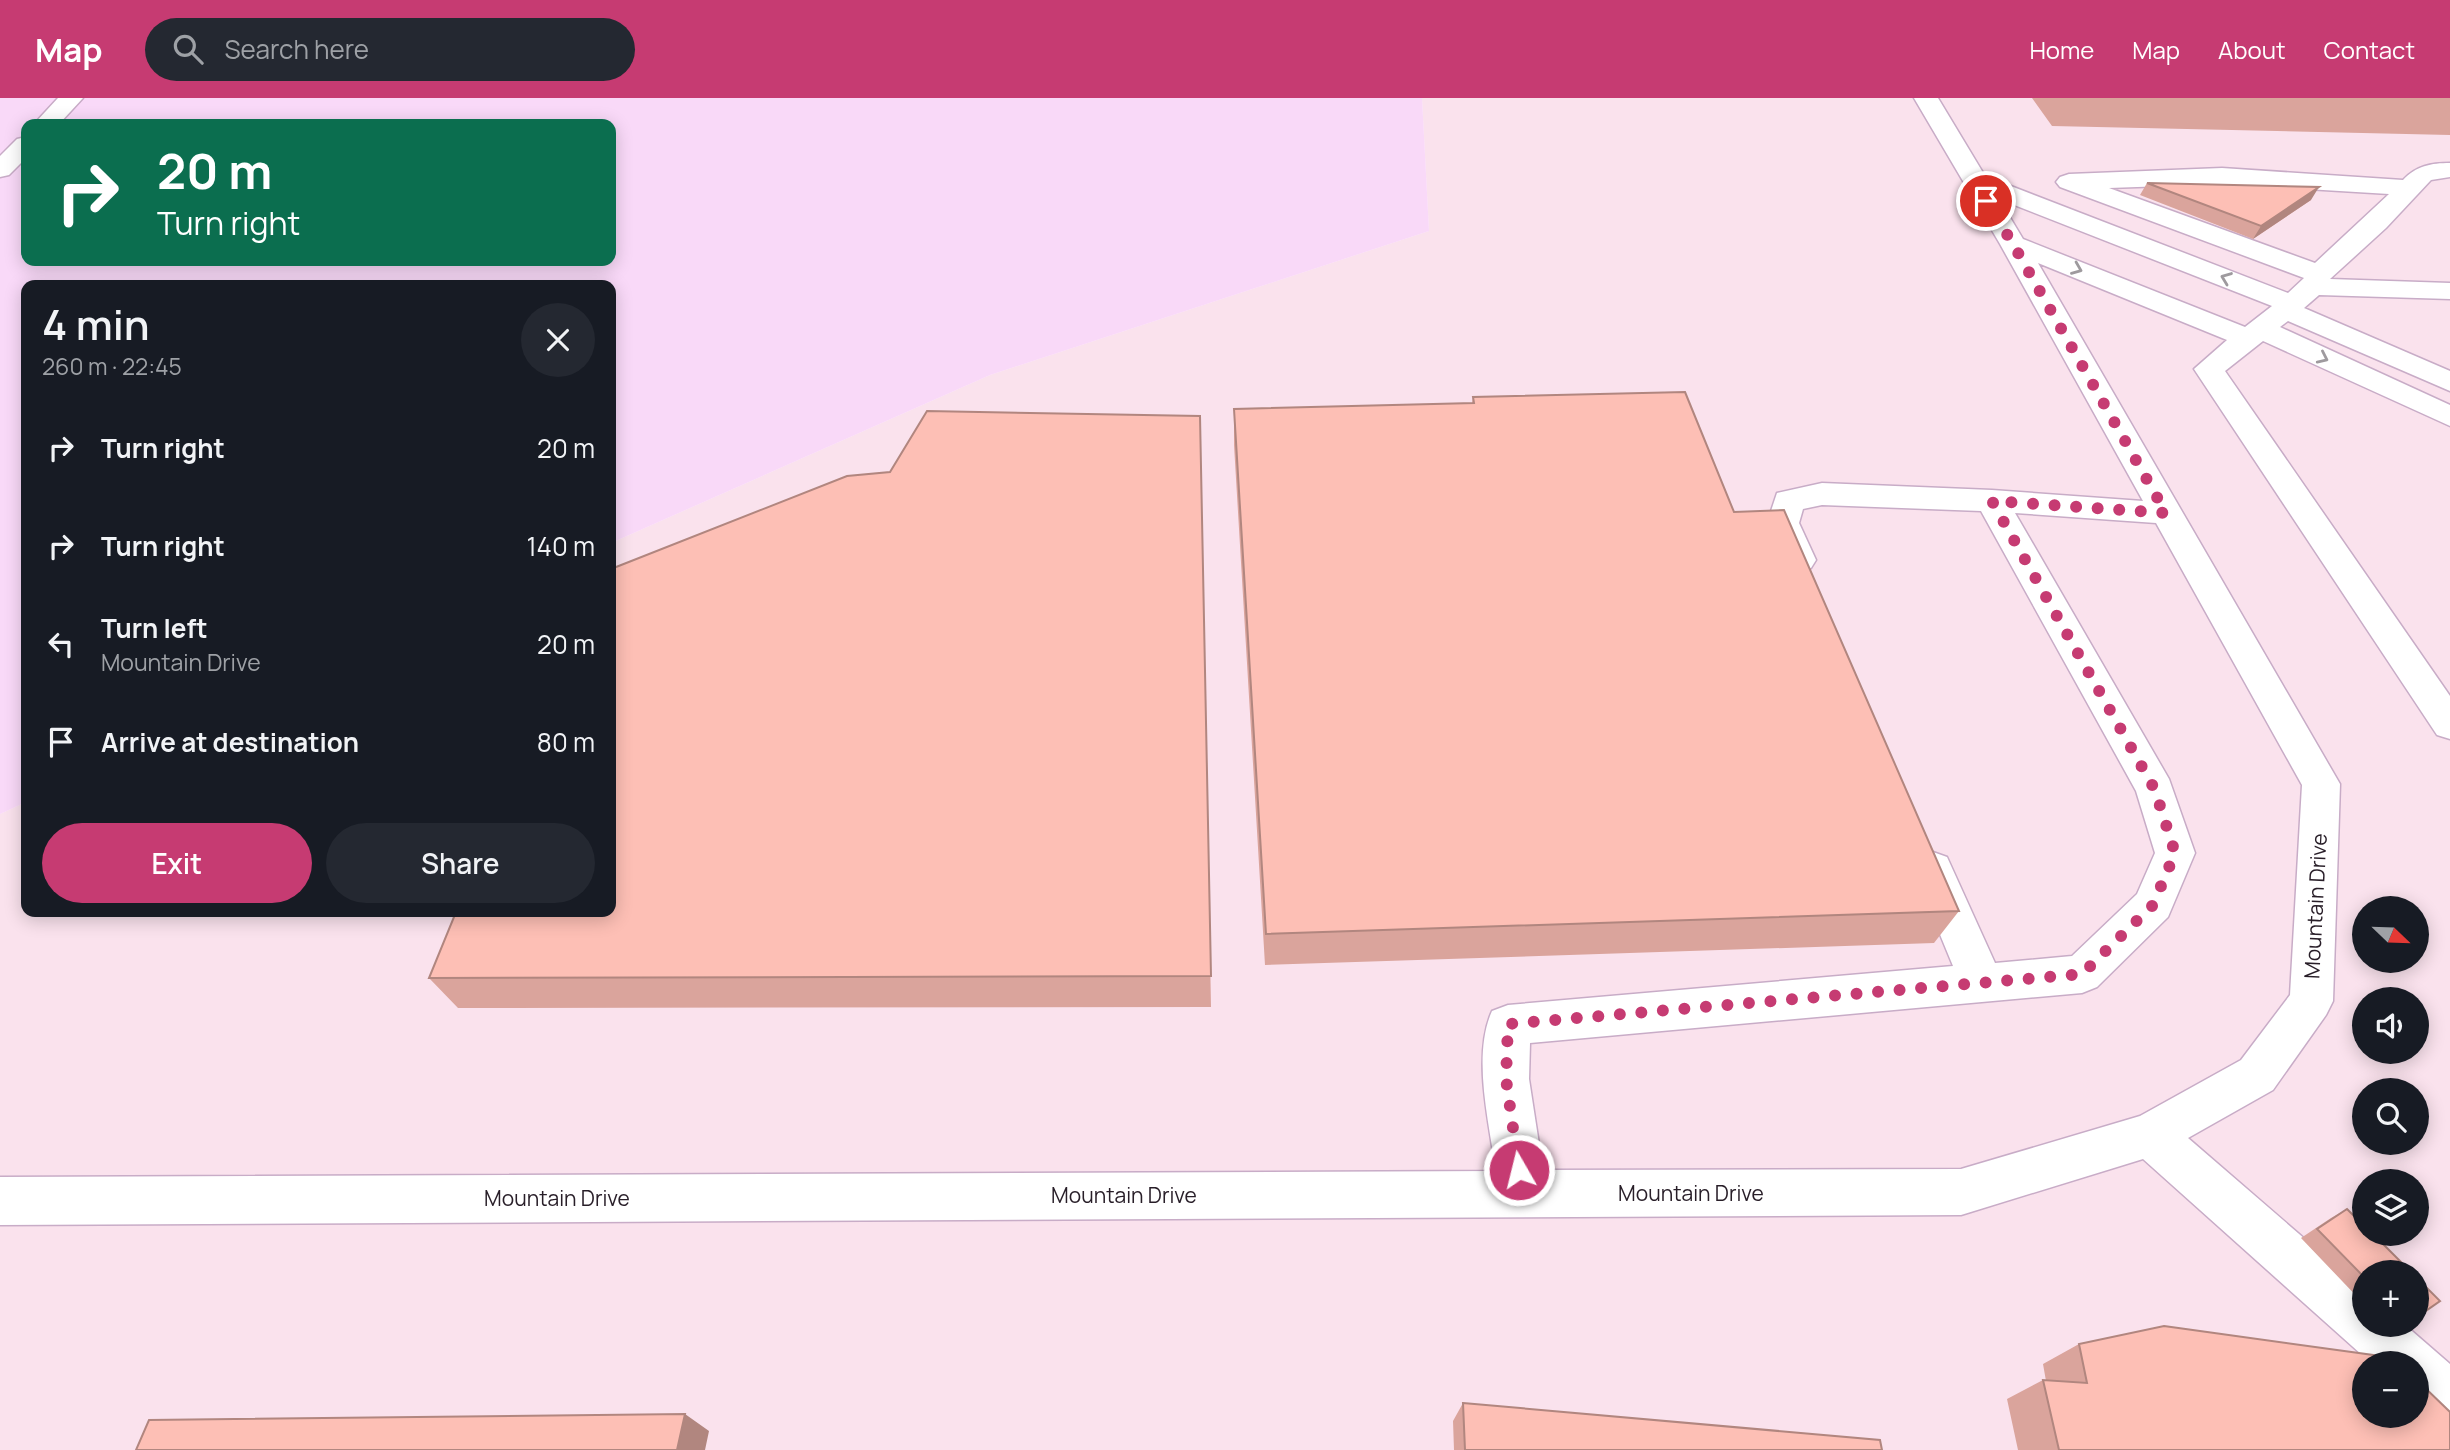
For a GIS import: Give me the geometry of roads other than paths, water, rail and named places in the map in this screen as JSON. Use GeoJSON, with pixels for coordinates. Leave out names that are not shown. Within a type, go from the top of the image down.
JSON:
{"type":"FeatureCollection","features":[{"type":"Feature","properties":{"kind":"street"},"geometry":{"type":"LineString","coordinates":[[51,119],[71,98]]}},
{"type":"Feature","properties":{"kind":"street","name":"Mountain Drive"},"geometry":{"type":"LineString","coordinates":[[0,1201],[1961,1192],[2150,1135],[2257,1074],[2311,1001],[2320,784],[2013,244],[1926,98]]}},
{"type":"Feature","properties":{"kind":"street"},"geometry":{"type":"LineString","coordinates":[[0,170],[21,149]]}},
{"type":"Feature","properties":{"kind":"street"},"geometry":{"type":"LineString","coordinates":[[2450,170],[2422,175],[2316,281],[2208,369],[2450,725]]}},
{"type":"Feature","properties":{"kind":"street"},"geometry":{"type":"LineString","coordinates":[[2410,188],[2222,176],[2069,182],[2316,281],[2450,291]]}},
{"type":"Feature","properties":{"kind":"street"},"geometry":{"type":"LineString","coordinates":[[1973,180],[2287,306],[2450,382]]}},
{"type":"Feature","properties":{"kind":"street"},"geometry":{"type":"LineString","coordinates":[[2013,244],[2254,334],[2450,417]]}},
{"type":"Feature","properties":{"kind":"street"},"geometry":{"type":"LineString","coordinates":[[1810,587],[1783,523],[1788,501],[1822,494],[1992,501],[2166,513]]}},
{"type":"Feature","properties":{"kind":"street"},"geometry":{"type":"LineString","coordinates":[[1522,1193],[1506,1079],[1508,1024],[2082,974],[2153,905],[2175,853],[2155,790],[1992,501]]}},
{"type":"Feature","properties":{"kind":"street"},"geometry":{"type":"LineString","coordinates":[[1921,842],[1982,983]]}},
{"type":"Feature","properties":{"kind":"street"},"geometry":{"type":"LineString","coordinates":[[2150,1135],[2352,1313]]}},
{"type":"Feature","properties":{"kind":"street"},"geometry":{"type":"LineString","coordinates":[[2380,1337],[2396,1351]]}},
{"type":"Feature","properties":{"kind":"street"},"geometry":{"type":"LineString","coordinates":[[2429,1380],[2450,1399]]}}]}
